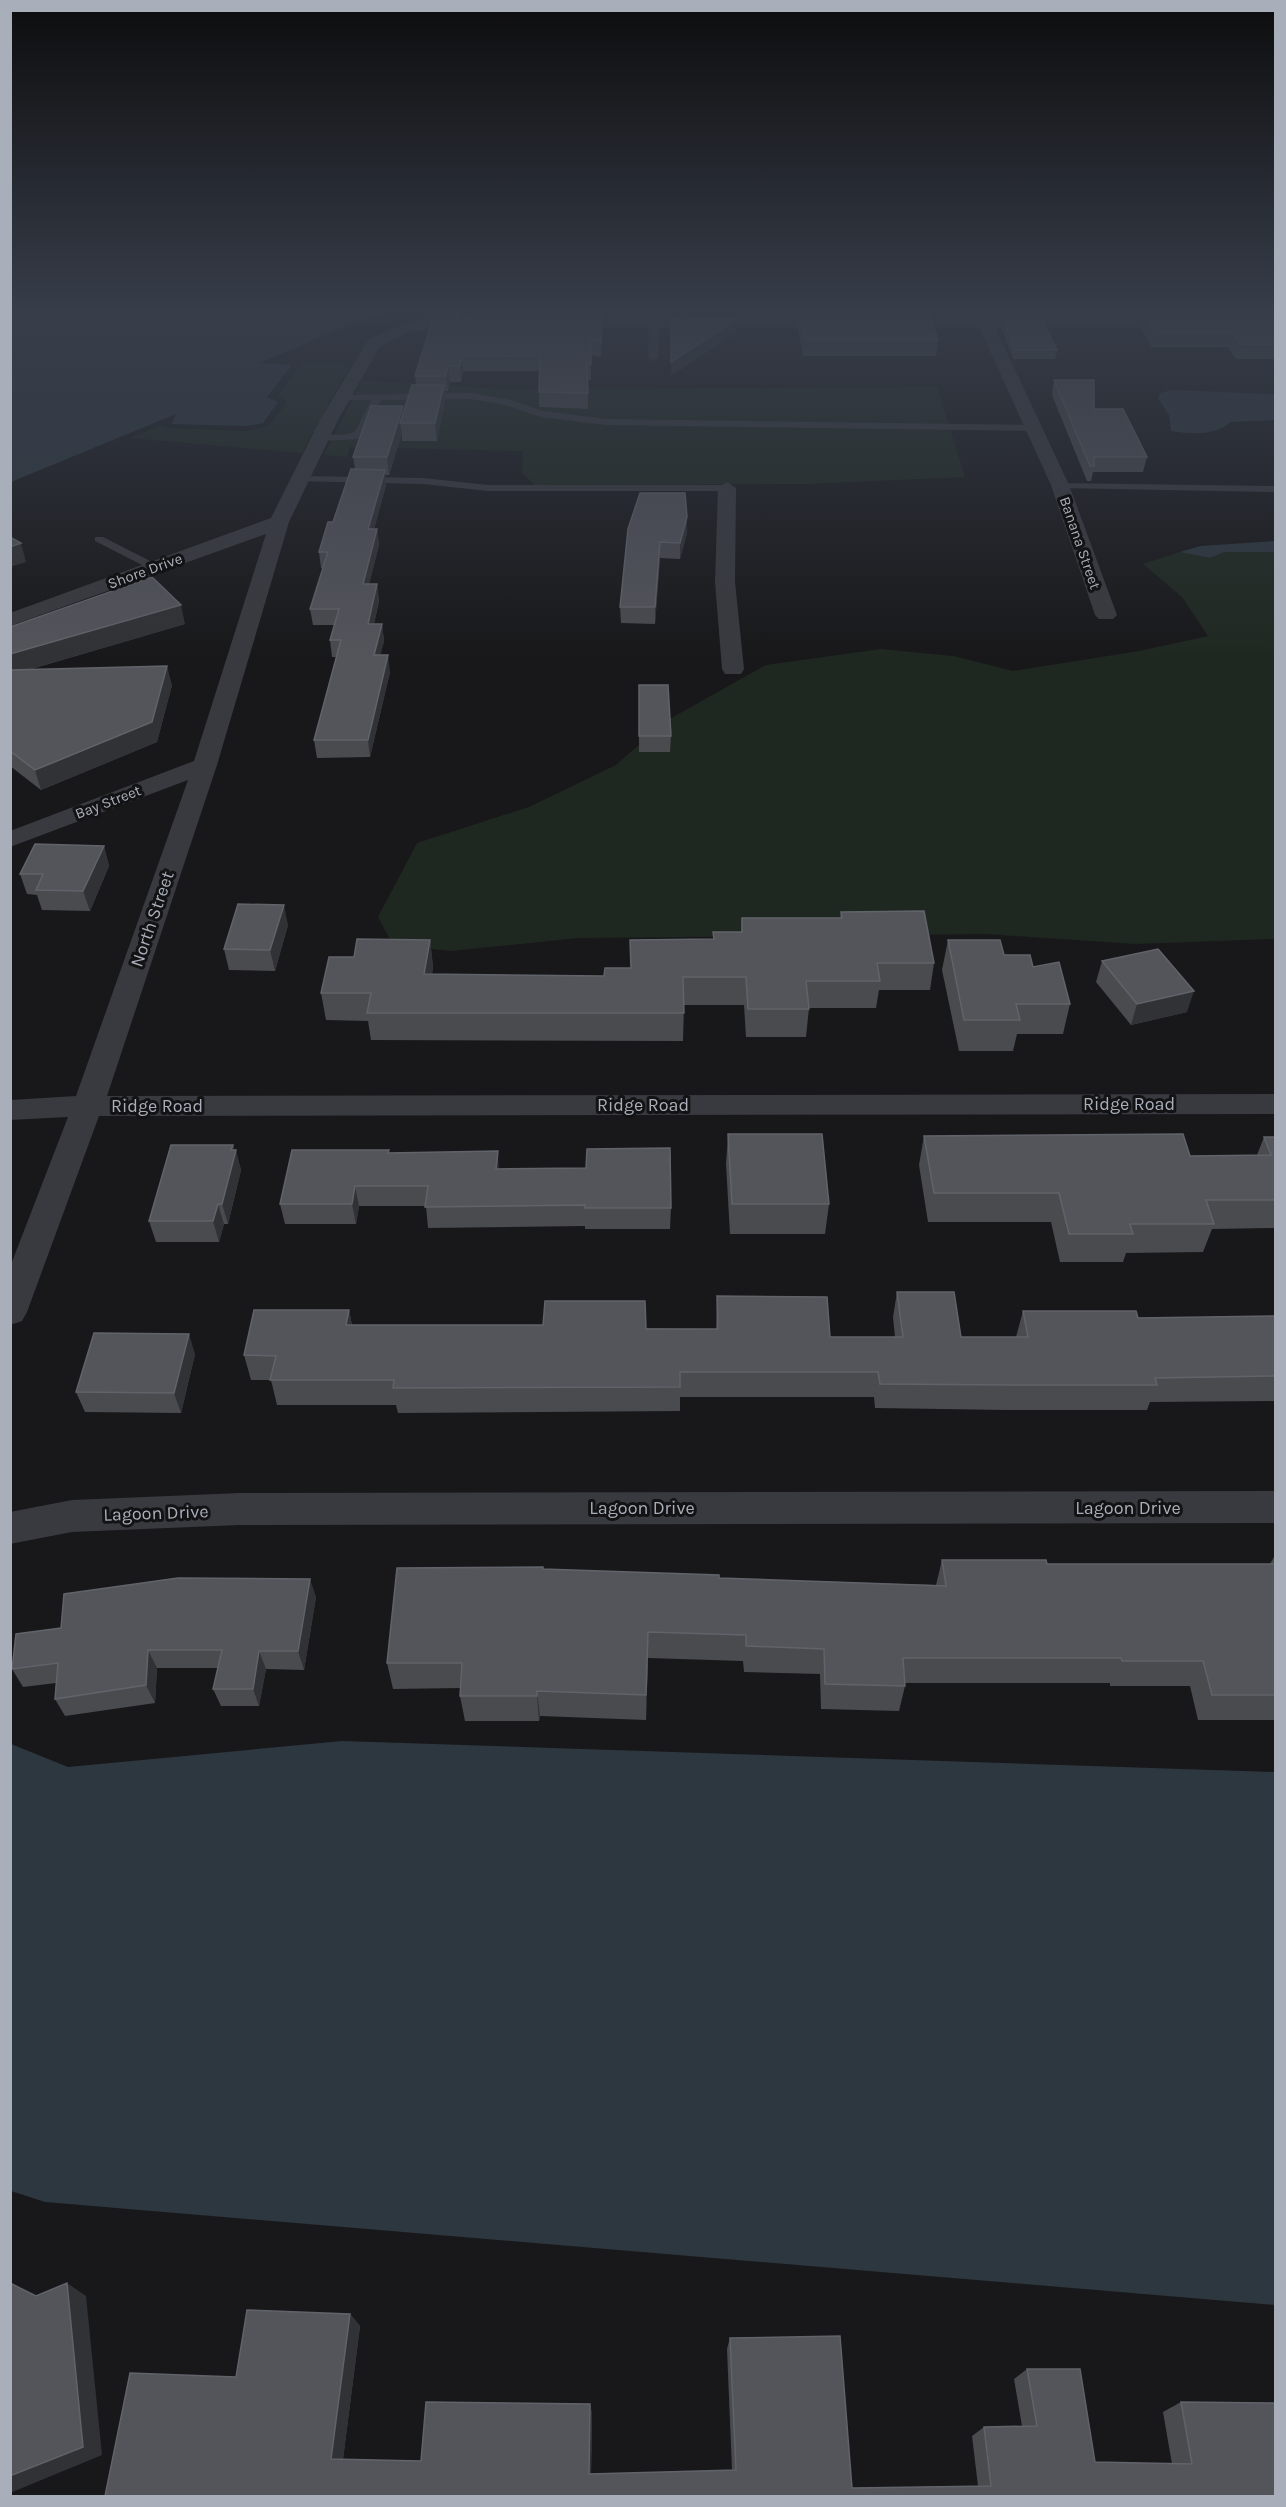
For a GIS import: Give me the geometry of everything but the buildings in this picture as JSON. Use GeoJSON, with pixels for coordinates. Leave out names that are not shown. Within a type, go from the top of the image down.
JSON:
{"type":"FeatureCollection","features":[{"type":"Feature","properties":{"kind":"street","name":"North Street"},"geometry":{"type":"LineString","coordinates":[[10,1312],[88,1106],[205,765],[279,522],[327,425]]}},
{"type":"Feature","properties":{"kind":"street","name":"Banana Street"},"geometry":{"type":"LineString","coordinates":[[1032,425],[1060,486],[1106,615]]}},
{"type":"Feature","properties":{"kind":"street"},"geometry":{"type":"LineString","coordinates":[[727,488],[725,582],[733,669]]}},
{"type":"Feature","properties":{"kind":"street","name":"Shore Drive"},"geometry":{"type":"LineString","coordinates":[[10,620],[279,522]]}},
{"type":"Feature","properties":{"kind":"street","name":"Bay Street"},"geometry":{"type":"LineString","coordinates":[[10,840],[205,765]]}},
{"type":"Feature","properties":{"kind":"street","name":"Ridge Road"},"geometry":{"type":"LineString","coordinates":[[10,1110],[88,1106],[1275,1104]]}},
{"type":"Feature","properties":{"kind":"street","name":"Lagoon Drive"},"geometry":{"type":"LineString","coordinates":[[10,1528],[72,1516],[240,1509],[1275,1507]]}},
{"type":"Feature","properties":{"kind":"lane"},"geometry":{"type":"LineString","coordinates":[[320,438],[355,437],[364,425]]}},
{"type":"Feature","properties":{"kind":"lane"},"geometry":{"type":"LineString","coordinates":[[795,425],[1033,428]]}},
{"type":"Feature","properties":{"kind":"lane"},"geometry":{"type":"LineString","coordinates":[[303,475],[390,472]]}},
{"type":"Feature","properties":{"kind":"lane"},"geometry":{"type":"LineString","coordinates":[[303,475],[423,481],[488,488],[727,488]]}},
{"type":"Feature","properties":{"kind":"lane"},"geometry":{"type":"LineString","coordinates":[[1060,486],[1275,489]]}},
{"type":"Feature","properties":{"kind":"lane"},"geometry":{"type":"LineString","coordinates":[[99,539],[156,567]]}},
{"type":"Feature","properties":{"kind":"shaded area"},"geometry":{"type":"Polygon","coordinates":[[[11,425],[149,425],[11,482],[11,425]]]}},
{"type":"Feature","properties":{"kind":"shaded area"},"geometry":{"type":"Polygon","coordinates":[[[162,425],[169,428],[245,431],[269,426],[317,425],[302,453],[130,438],[162,425]]]}},
{"type":"Feature","properties":{"kind":"shaded area"},"geometry":{"type":"Polygon","coordinates":[[[339,425],[949,425],[965,477],[806,484],[534,485],[522,472],[523,451],[350,447],[347,457],[324,455],[339,425]]]}},
{"type":"Feature","properties":{"kind":"shaded area"},"geometry":{"type":"Polygon","coordinates":[[[1170,425],[1226,425],[1218,430],[1202,433],[1171,431],[1170,425]]]}},
{"type":"Feature","properties":{"kind":"shaded area"},"geometry":{"type":"Polygon","coordinates":[[[1275,541],[1275,552],[1225,552],[1210,558],[1180,552],[1200,546],[1275,541]]]}},
{"type":"Feature","properties":{"kind":"shaded area"},"geometry":{"type":"Polygon","coordinates":[[[1180,552],[1210,558],[1225,552],[1275,552],[1275,939],[1135,944],[986,934],[579,938],[451,951],[393,945],[378,917],[417,843],[529,807],[616,765],[666,721],[766,665],[881,649],[953,656],[1013,671],[1139,651],[1208,636],[1182,597],[1143,564],[1180,552]]]}},
{"type":"Feature","properties":{"kind":"shaded area"},"geometry":{"type":"Polygon","coordinates":[[[342,1741],[1275,1772],[1275,2305],[45,2202],[11,2191],[11,1744],[68,1767],[342,1741]]]}}]}
